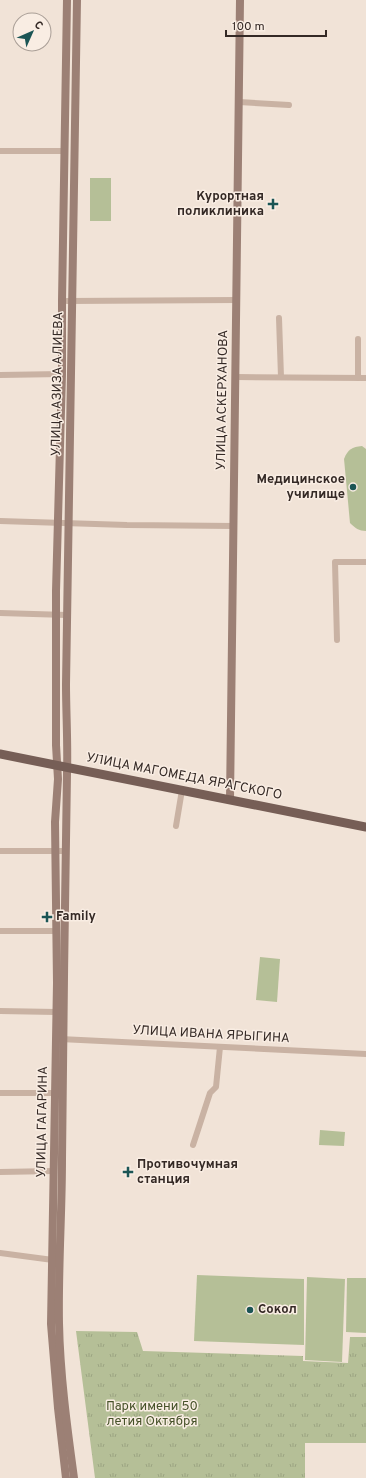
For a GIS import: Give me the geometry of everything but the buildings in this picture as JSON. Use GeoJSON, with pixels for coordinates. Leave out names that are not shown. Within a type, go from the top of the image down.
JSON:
{"type":"FeatureCollection","features":[{"type":"Feature","properties":{"kind":"main road","name":"УЛИЦА АЗИЗА АЛИЕВА"},"geometry":{"type":"LineString","coordinates":[[57,766],[55,689],[56,591],[62,374],[67,0]]}},
{"type":"Feature","properties":{"kind":"main road","name":"УЛИЦА АЗИЗА АЛИЕВА"},"geometry":{"type":"LineString","coordinates":[[67,768],[66,689],[70,524],[71,301],[77,0]]}},
{"type":"Feature","properties":{"kind":"main road","name":"УЛИЦА АСКЕРХАНОВА"},"geometry":{"type":"LineString","coordinates":[[230,800],[240,0]]}},
{"type":"Feature","properties":{"kind":"main road","name":"УЛИЦА МАГОМЕДА ЯРАГСКОГО"},"geometry":{"type":"LineString","coordinates":[[0,754],[365,827]]}},
{"type":"Feature","properties":{"kind":"main road","name":"УЛИЦА ГАГАРИНА"},"geometry":{"type":"LineString","coordinates":[[57,766],[58,779],[55,822],[57,930],[56,1012],[59,1039],[59,1324],[67,1423],[74,1478]]}},
{"type":"Feature","properties":{"kind":"main road","name":"УЛИЦА ГАГАРИНА"},"geometry":{"type":"LineString","coordinates":[[66,1478],[51,1324],[55,1093],[59,1039],[66,851],[67,768]]}},
{"type":"Feature","properties":{"kind":"street"},"geometry":{"type":"LineString","coordinates":[[239,102],[289,105]]}},
{"type":"Feature","properties":{"kind":"street"},"geometry":{"type":"LineString","coordinates":[[0,151],[65,152]]}},
{"type":"Feature","properties":{"kind":"street"},"geometry":{"type":"LineString","coordinates":[[62,301],[237,300]]}},
{"type":"Feature","properties":{"kind":"street"},"geometry":{"type":"LineString","coordinates":[[279,318],[281,377]]}},
{"type":"Feature","properties":{"kind":"street"},"geometry":{"type":"LineString","coordinates":[[358,339],[358,378]]}},
{"type":"Feature","properties":{"kind":"street"},"geometry":{"type":"LineString","coordinates":[[0,375],[62,374]]}},
{"type":"Feature","properties":{"kind":"street"},"geometry":{"type":"LineString","coordinates":[[236,377],[366,378]]}},
{"type":"Feature","properties":{"kind":"street"},"geometry":{"type":"LineString","coordinates":[[0,521],[70,524],[234,526]]}},
{"type":"Feature","properties":{"kind":"street"},"geometry":{"type":"LineString","coordinates":[[337,640],[335,562],[366,562]]}},
{"type":"Feature","properties":{"kind":"street"},"geometry":{"type":"LineString","coordinates":[[0,613],[67,616]]}},
{"type":"Feature","properties":{"kind":"street"},"geometry":{"type":"LineString","coordinates":[[176,826],[182,790]]}},
{"type":"Feature","properties":{"kind":"street"},"geometry":{"type":"LineString","coordinates":[[0,851],[66,851]]}},
{"type":"Feature","properties":{"kind":"street"},"geometry":{"type":"LineString","coordinates":[[0,931],[57,930]]}},
{"type":"Feature","properties":{"kind":"street"},"geometry":{"type":"LineString","coordinates":[[0,1011],[56,1012]]}},
{"type":"Feature","properties":{"kind":"street","name":"УЛИЦА ИВАНА ЯРЫГИНА"},"geometry":{"type":"LineString","coordinates":[[59,1039],[366,1054]]}},
{"type":"Feature","properties":{"kind":"street"},"geometry":{"type":"LineString","coordinates":[[194,1145],[210,1093],[216,1088],[220,1047]]}},
{"type":"Feature","properties":{"kind":"street"},"geometry":{"type":"LineString","coordinates":[[0,1093],[55,1093]]}},
{"type":"Feature","properties":{"kind":"street"},"geometry":{"type":"LineString","coordinates":[[0,1172],[54,1171]]}},
{"type":"Feature","properties":{"kind":"street"},"geometry":{"type":"LineString","coordinates":[[0,1253],[53,1260]]}},
{"type":"Feature","properties":{"kind":"green space"},"geometry":{"type":"Polygon","coordinates":[[[90,178],[111,178],[111,221],[90,221],[90,178]]]}},
{"type":"Feature","properties":{"kind":"green space"},"geometry":{"type":"Polygon","coordinates":[[[362,446],[366,449],[366,531],[357,529],[350,523],[344,459],[351,449],[362,446]]]}},
{"type":"Feature","properties":{"kind":"green space"},"geometry":{"type":"Polygon","coordinates":[[[260,957],[280,959],[277,1002],[256,1000],[260,957]]]}},
{"type":"Feature","properties":{"kind":"green space"},"geometry":{"type":"Polygon","coordinates":[[[320,1130],[345,1132],[344,1146],[319,1145],[320,1130]]]}},
{"type":"Feature","properties":{"kind":"green space","name":"Сокол"},"geometry":{"type":"Polygon","coordinates":[[[197,1275],[304,1279],[304,1345],[194,1341],[197,1275]]]}},
{"type":"Feature","properties":{"kind":"green space"},"geometry":{"type":"Polygon","coordinates":[[[307,1277],[345,1279],[342,1362],[305,1360],[307,1277]]]}},
{"type":"Feature","properties":{"kind":"green space"},"geometry":{"type":"Polygon","coordinates":[[[347,1278],[366,1278],[366,1333],[346,1332],[347,1278]]]}},
{"type":"Feature","properties":{"kind":"green space","name":"Парк имени 50 летия Октября"},"geometry":{"type":"Polygon","coordinates":[[[76,1331],[137,1332],[143,1351],[303,1356],[303,1361],[348,1363],[350,1337],[366,1337],[366,1443],[305,1443],[305,1478],[95,1478],[76,1331]]]}},
{"type":"Feature","properties":{"kind":"place","name":"Курортная поликлиника"},"geometry":{"type":"Point","coordinates":[273,204]}},
{"type":"Feature","properties":{"kind":"place","name":"Медицинское училище"},"geometry":{"type":"Point","coordinates":[353,487]}},
{"type":"Feature","properties":{"kind":"place","name":"Family"},"geometry":{"type":"Point","coordinates":[47,917]}},
{"type":"Feature","properties":{"kind":"place","name":"Противочумная станция"},"geometry":{"type":"Point","coordinates":[128,1172]}},
{"type":"Feature","properties":{"kind":"place","name":"Сокол"},"geometry":{"type":"Point","coordinates":[250,1310]}}]}
